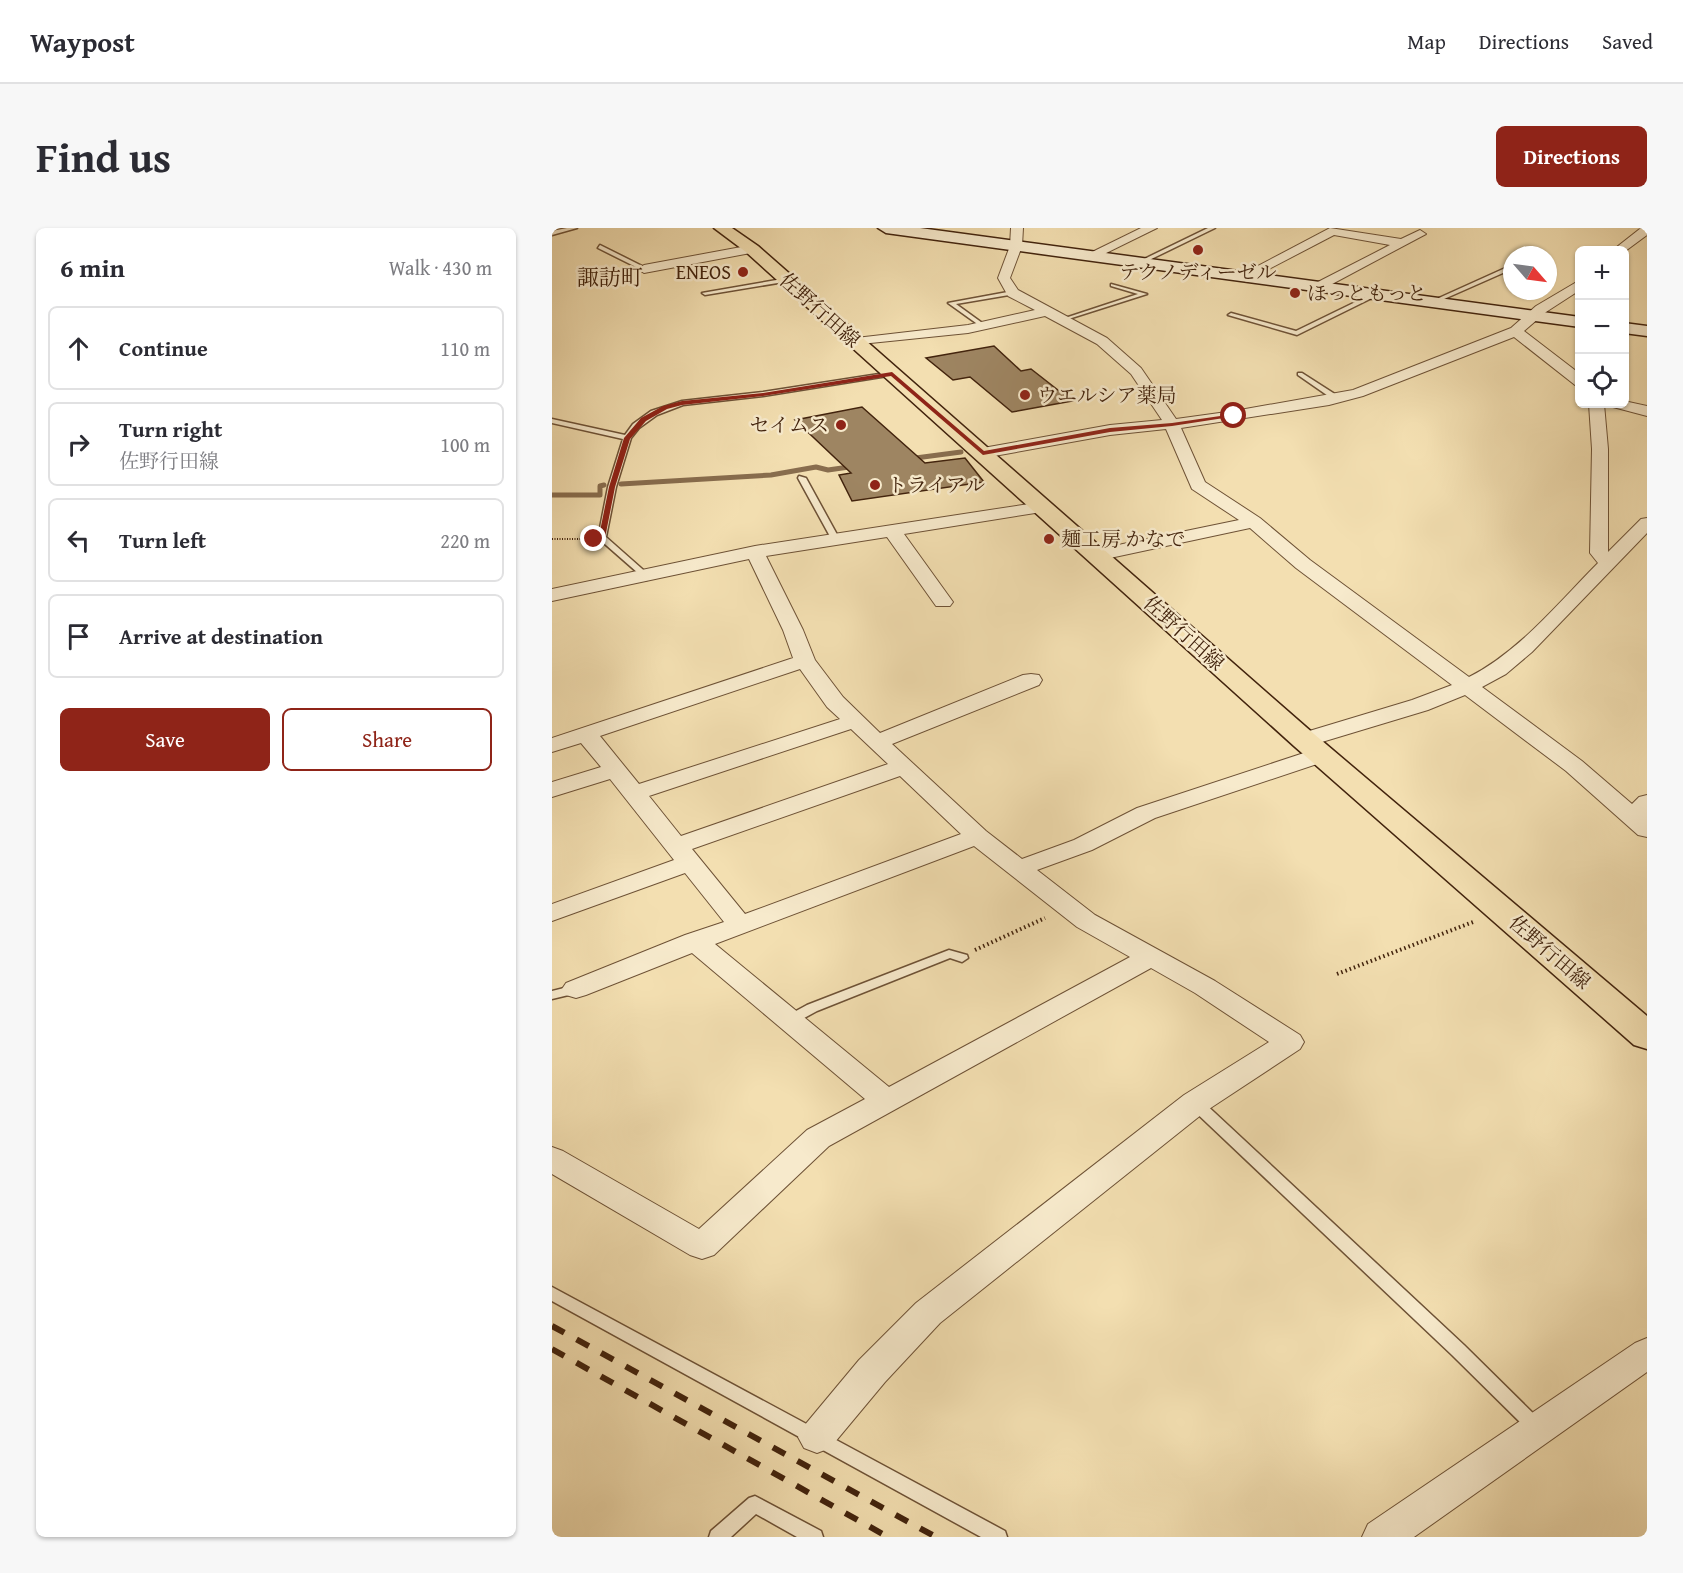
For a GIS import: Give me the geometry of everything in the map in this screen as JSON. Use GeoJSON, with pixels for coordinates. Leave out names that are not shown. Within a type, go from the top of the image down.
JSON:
{"type":"FeatureCollection","features":[{"type":"Feature","properties":{"kind":"main road","name":"佐野行田線"},"geometry":{"type":"LineString","coordinates":[[722,228],[752,249],[788,280],[1312,747],[1647,1036]]}},
{"type":"Feature","properties":{"kind":"street"},"geometry":{"type":"LineString","coordinates":[[886,228],[1575,321]]}},
{"type":"Feature","properties":{"kind":"street"},"geometry":{"type":"LineString","coordinates":[[1017,228],[1016,246],[1004,278],[1012,293],[1102,341],[1136,371],[1172,424],[1198,485],[1254,522],[1303,564],[1642,817]]}},
{"type":"Feature","properties":{"kind":"street"},"geometry":{"type":"LineString","coordinates":[[1090,256],[1151,228]]}},
{"type":"Feature","properties":{"kind":"street"},"geometry":{"type":"LineString","coordinates":[[1624,246],[1647,229]]}},
{"type":"Feature","properties":{"kind":"street"},"geometry":{"type":"LineString","coordinates":[[1243,276],[1332,231],[1402,243]]}},
{"type":"Feature","properties":{"kind":"street"},"geometry":{"type":"LineString","coordinates":[[1319,287],[1419,234]]}},
{"type":"Feature","properties":{"kind":"street"},"geometry":{"type":"LineString","coordinates":[[644,269],[752,249]]}},
{"type":"Feature","properties":{"kind":"street"},"geometry":{"type":"LineString","coordinates":[[983,453],[1110,430],[1172,424],[1358,393],[1516,331],[1533,315],[1575,287]]}},
{"type":"Feature","properties":{"kind":"street"},"geometry":{"type":"LineString","coordinates":[[856,342],[983,326],[1045,312]]}},
{"type":"Feature","properties":{"kind":"street"},"geometry":{"type":"LineString","coordinates":[[1629,329],[1647,331]]}},
{"type":"Feature","properties":{"kind":"street"},"geometry":{"type":"LineString","coordinates":[[1516,331],[1575,378]]}},
{"type":"Feature","properties":{"kind":"street"},"geometry":{"type":"LineString","coordinates":[[1629,407],[1647,411]]}},
{"type":"Feature","properties":{"kind":"street"},"geometry":{"type":"LineString","coordinates":[[1597,408],[1600,449],[1599,553],[1607,562]]}},
{"type":"Feature","properties":{"kind":"street"},"geometry":{"type":"LineString","coordinates":[[552,595],[646,577],[755,552],[1042,507]]}},
{"type":"Feature","properties":{"kind":"street"},"geometry":{"type":"LineString","coordinates":[[1096,555],[1254,522]]}},
{"type":"Feature","properties":{"kind":"street"},"geometry":{"type":"LineString","coordinates":[[1019,868],[1083,845],[1146,813],[1468,686],[1499,670],[1526,648],[1647,523]]}},
{"type":"Feature","properties":{"kind":"street"},"geometry":{"type":"LineString","coordinates":[[892,531],[943,602]]}},
{"type":"Feature","properties":{"kind":"street"},"geometry":{"type":"LineString","coordinates":[[755,552],[793,630],[805,661],[835,702],[977,836],[1086,921],[1205,987],[1290,1042],[1195,1103],[928,1313],[872,1371],[817,1437]]}},
{"type":"Feature","properties":{"kind":"street"},"geometry":{"type":"LineString","coordinates":[[564,737],[805,661]]}},
{"type":"Feature","properties":{"kind":"street"},"geometry":{"type":"LineString","coordinates":[[877,742],[1030,680]]}},
{"type":"Feature","properties":{"kind":"street"},"geometry":{"type":"LineString","coordinates":[[634,793],[855,721]]}},
{"type":"Feature","properties":{"kind":"street"},"geometry":{"type":"LineString","coordinates":[[564,737],[615,770],[740,925]]}},
{"type":"Feature","properties":{"kind":"street"},"geometry":{"type":"LineString","coordinates":[[552,913],[683,854],[903,767]]}},
{"type":"Feature","properties":{"kind":"street"},"geometry":{"type":"LineString","coordinates":[[552,790],[615,770]]}},
{"type":"Feature","properties":{"kind":"street"},"geometry":{"type":"LineString","coordinates":[[564,992],[977,836]]}},
{"type":"Feature","properties":{"kind":"street"},"geometry":{"type":"LineString","coordinates":[[694,941],[887,1101]]}},
{"type":"Feature","properties":{"kind":"street"},"geometry":{"type":"LineString","coordinates":[[552,1159],[702,1246],[819,1138],[1151,957]]}},
{"type":"Feature","properties":{"kind":"street"},"geometry":{"type":"LineString","coordinates":[[1382,1537],[1647,1353]]}},
{"type":"Feature","properties":{"kind":"lane"},"geometry":{"type":"LineString","coordinates":[[552,233],[574,228]]}},
{"type":"Feature","properties":{"kind":"lane"},"geometry":{"type":"LineString","coordinates":[[1139,263],[1212,228]]}},
{"type":"Feature","properties":{"kind":"lane"},"geometry":{"type":"LineString","coordinates":[[600,247],[644,269]]}},
{"type":"Feature","properties":{"kind":"lane"},"geometry":{"type":"LineString","coordinates":[[1433,302],[1503,271]]}},
{"type":"Feature","properties":{"kind":"lane"},"geometry":{"type":"LineString","coordinates":[[705,293],[788,280]]}},
{"type":"Feature","properties":{"kind":"lane"},"geometry":{"type":"LineString","coordinates":[[1061,321],[1144,294],[1113,285]]}},
{"type":"Feature","properties":{"kind":"lane"},"geometry":{"type":"LineString","coordinates":[[983,326],[951,303],[1012,293]]}},
{"type":"Feature","properties":{"kind":"lane"},"geometry":{"type":"LineString","coordinates":[[1231,315],[1298,333],[1376,294]]}},
{"type":"Feature","properties":{"kind":"lane"},"geometry":{"type":"LineString","coordinates":[[646,577],[602,538],[612,487],[627,438],[644,419],[665,408],[682,403],[763,394],[892,374]]}},
{"type":"Feature","properties":{"kind":"lane"},"geometry":{"type":"LineString","coordinates":[[1300,374],[1337,398]]}},
{"type":"Feature","properties":{"kind":"lane"},"geometry":{"type":"LineString","coordinates":[[552,421],[627,438]]}},
{"type":"Feature","properties":{"kind":"lane"},"geometry":{"type":"LineString","coordinates":[[802,478],[836,540]]}},
{"type":"Feature","properties":{"kind":"lane"},"geometry":{"type":"LineString","coordinates":[[790,1020],[812,1008],[949,954],[962,958]]}},
{"type":"Feature","properties":{"kind":"lane"},"geometry":{"type":"LineString","coordinates":[[1195,1103],[1539,1429]]}},
{"type":"Feature","properties":{"kind":"lane"},"geometry":{"type":"LineString","coordinates":[[552,1293],[998,1537]]}},
{"type":"Feature","properties":{"kind":"lane"},"geometry":{"type":"LineString","coordinates":[[718,1537],[755,1504],[814,1537]]}},
{"type":"Feature","properties":{"kind":"path"},"geometry":{"type":"LineString","coordinates":[[552,539],[602,538]]}},
{"type":"Feature","properties":{"kind":"path"},"geometry":{"type":"LineString","coordinates":[[962,958],[978,948],[1068,908]]}},
{"type":"Feature","properties":{"kind":"path"},"geometry":{"type":"LineString","coordinates":[[1337,974],[1477,921]]}},
{"type":"Feature","properties":{"kind":"building"},"geometry":{"type":"Polygon","coordinates":[[[994,346],[1021,371],[1031,369],[1072,401],[1012,412],[970,377],[953,380],[926,358],[994,346]]]}},
{"type":"Feature","properties":{"kind":"building"},"geometry":{"type":"Polygon","coordinates":[[[862,407],[925,463],[965,458],[984,482],[852,501],[839,475],[851,473],[795,420],[862,407]]]}},
{"type":"Feature","properties":{"kind":"waterway"},"geometry":{"type":"LineString","coordinates":[[908,459],[961,452]]}},
{"type":"Feature","properties":{"kind":"waterway"},"geometry":{"type":"LineString","coordinates":[[621,484],[771,475],[816,467],[828,470],[856,466]]}},
{"type":"Feature","properties":{"kind":"waterway"},"geometry":{"type":"LineString","coordinates":[[552,495],[600,495],[600,486],[604,485]]}},
{"type":"Feature","properties":{"kind":"railway"},"geometry":{"type":"LineString","coordinates":[[552,1326],[936,1537]]}},
{"type":"Feature","properties":{"kind":"railway"},"geometry":{"type":"LineString","coordinates":[[552,1349],[888,1537]]}},
{"type":"Feature","properties":{"kind":"place","name":"テクノディーゼル"},"geometry":{"type":"Point","coordinates":[1198,250]}},
{"type":"Feature","properties":{"kind":"place","name":"ENEOS"},"geometry":{"type":"Point","coordinates":[743,272]}},
{"type":"Feature","properties":{"kind":"place","name":"ほっともっと"},"geometry":{"type":"Point","coordinates":[1295,293]}},
{"type":"Feature","properties":{"kind":"place","name":"ウエルシア薬局"},"geometry":{"type":"Point","coordinates":[1025,395]}},
{"type":"Feature","properties":{"kind":"place","name":"セイムス"},"geometry":{"type":"Point","coordinates":[841,425]}},
{"type":"Feature","properties":{"kind":"place","name":"トライアル"},"geometry":{"type":"Point","coordinates":[875,485]}},
{"type":"Feature","properties":{"kind":"place","name":"麺工房 かなで"},"geometry":{"type":"Point","coordinates":[1049,539]}},
{"type":"Feature","properties":{"kind":"district","name":"諏訪町"},"geometry":{"type":"Point","coordinates":[610,277]}},
{"type":"Feature","properties":{"kind":"route"},"geometry":{"type":"LineString","coordinates":[[594,539],[602,538],[612,487],[627,438],[644,419],[665,408],[682,403],[763,394],[892,374],[983,453],[1110,430],[1234,416]]}}]}
